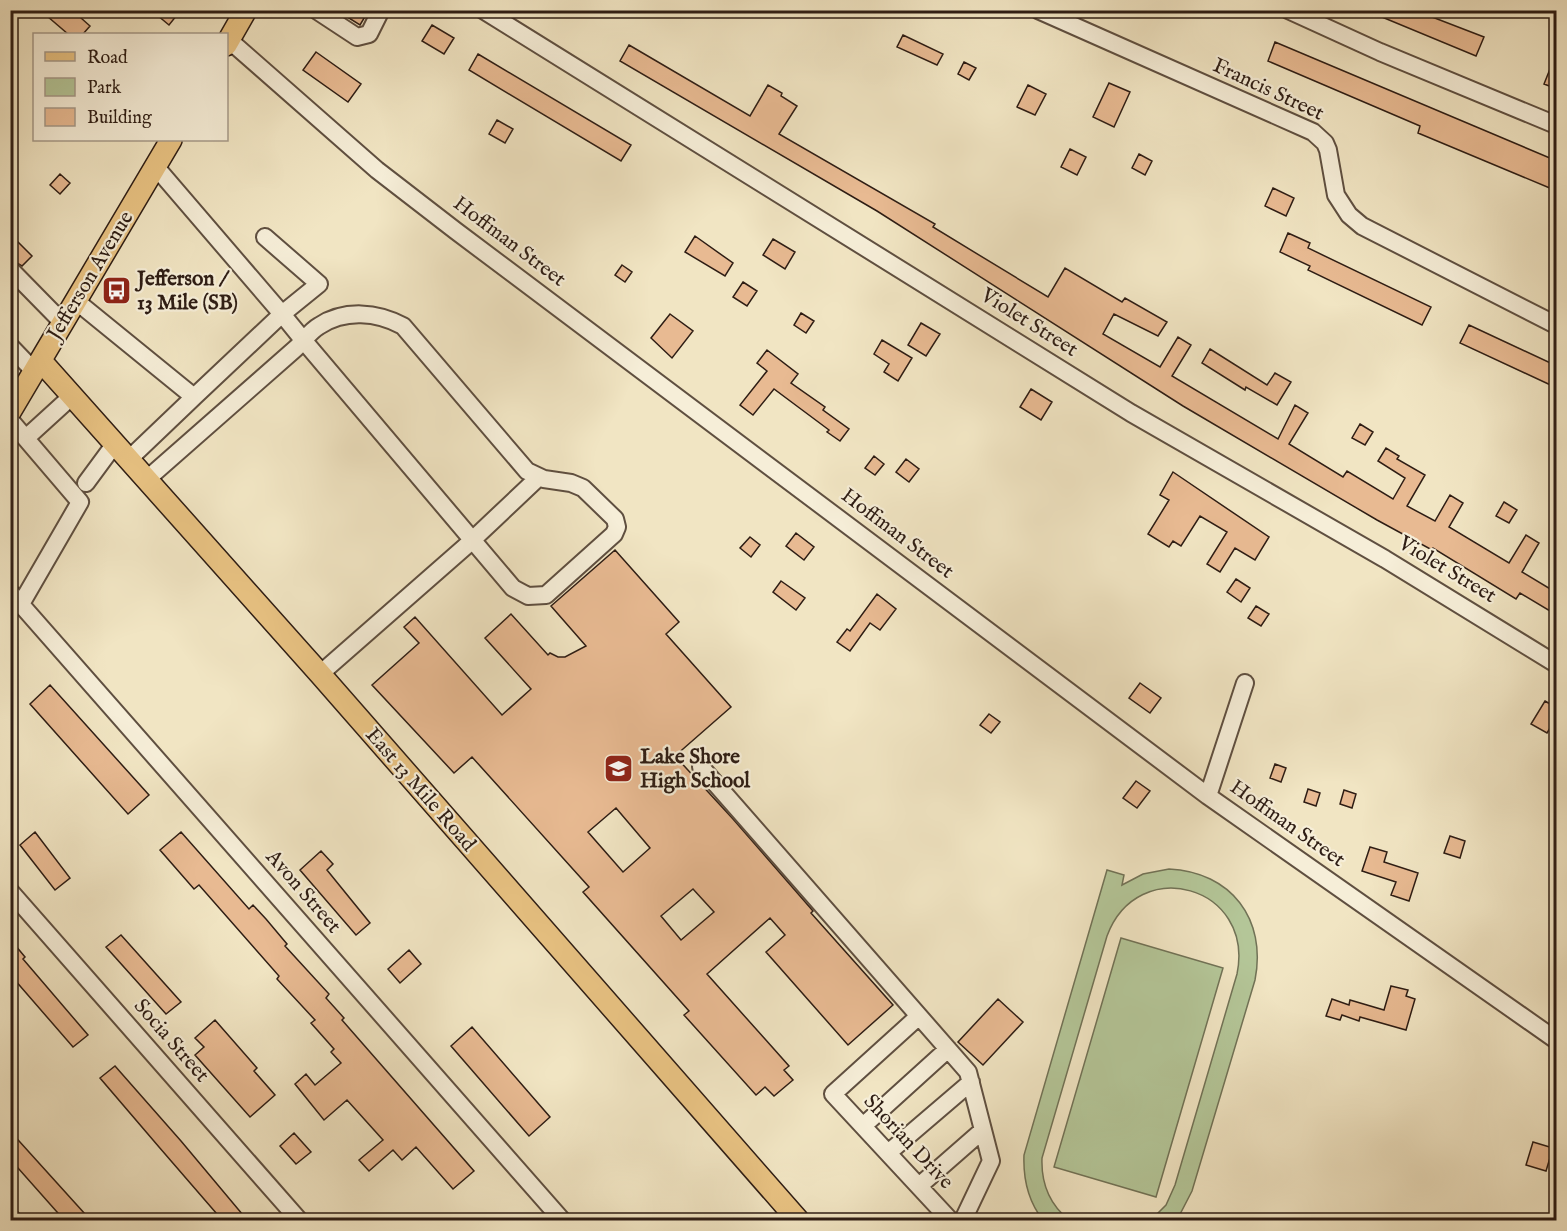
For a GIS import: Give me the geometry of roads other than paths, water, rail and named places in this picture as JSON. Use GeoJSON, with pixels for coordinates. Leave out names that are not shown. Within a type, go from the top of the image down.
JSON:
{"type":"FeatureCollection","features":[{"type":"Feature","properties":{"kind":"main road"},"geometry":{"type":"LineString","coordinates":[[228,42],[246,10]]}},
{"type":"Feature","properties":{"kind":"main road","name":"Jefferson Avenue"},"geometry":{"type":"LineString","coordinates":[[10,412],[170,141]]}},
{"type":"Feature","properties":{"kind":"main road","name":"East 13 Mile Road"},"geometry":{"type":"LineString","coordinates":[[37,366],[71,397],[147,480],[798,1221]]}},
{"type":"Feature","properties":{"kind":"street"},"geometry":{"type":"LineString","coordinates":[[316,10],[357,37],[369,34],[381,10]]}},
{"type":"Feature","properties":{"kind":"street","name":"Violet Street"},"geometry":{"type":"LineString","coordinates":[[483,10],[1131,413],[1385,559],[1557,664]]}},
{"type":"Feature","properties":{"kind":"street","name":"Francis Street"},"geometry":{"type":"LineString","coordinates":[[1038,10],[1313,132],[1325,143],[1328,150],[1341,205],[1362,226],[1557,325]]}},
{"type":"Feature","properties":{"kind":"street"},"geometry":{"type":"LineString","coordinates":[[1288,10],[1380,52],[1557,125]]}},
{"type":"Feature","properties":{"kind":"street","name":"Hoffman Street"},"geometry":{"type":"LineString","coordinates":[[228,42],[377,170],[1208,796],[1557,1040]]}},
{"type":"Feature","properties":{"kind":"street"},"geometry":{"type":"LineString","coordinates":[[147,480],[298,334],[343,316],[365,313],[389,319],[403,326],[527,471],[539,477],[571,483],[583,488],[615,519],[617,527],[614,534],[546,595],[528,596],[513,588],[298,334],[282,314],[155,166]]}},
{"type":"Feature","properties":{"kind":"street"},"geometry":{"type":"LineString","coordinates":[[86,483],[121,452],[194,397],[282,314],[319,284],[265,237]]}},
{"type":"Feature","properties":{"kind":"street"},"geometry":{"type":"LineString","coordinates":[[10,269],[63,323]]}},
{"type":"Feature","properties":{"kind":"street"},"geometry":{"type":"LineString","coordinates":[[76,301],[194,397]]}},
{"type":"Feature","properties":{"kind":"street"},"geometry":{"type":"LineString","coordinates":[[10,346],[37,366]]}},
{"type":"Feature","properties":{"kind":"street"},"geometry":{"type":"LineString","coordinates":[[26,438],[71,397]]}},
{"type":"Feature","properties":{"kind":"street"},"geometry":{"type":"LineString","coordinates":[[10,420],[80,502],[16,598]]}},
{"type":"Feature","properties":{"kind":"street"},"geometry":{"type":"LineString","coordinates":[[320,675],[539,477]]}},
{"type":"Feature","properties":{"kind":"street","name":"Avon Street"},"geometry":{"type":"LineString","coordinates":[[16,598],[562,1221]]}},
{"type":"Feature","properties":{"kind":"street"},"geometry":{"type":"LineString","coordinates":[[1208,796],[1245,683]]}},
{"type":"Feature","properties":{"kind":"street"},"geometry":{"type":"LineString","coordinates":[[701,766],[968,1072],[991,1161],[963,1221]]}},
{"type":"Feature","properties":{"kind":"street","name":"Socia Street"},"geometry":{"type":"LineString","coordinates":[[10,891],[298,1221]]}},
{"type":"Feature","properties":{"kind":"street","name":"Shorian Drive"},"geometry":{"type":"LineString","coordinates":[[919,1016],[833,1094],[950,1221]]}},
{"type":"Feature","properties":{"kind":"street"},"geometry":{"type":"LineString","coordinates":[[863,1126],[948,1049]]}},
{"type":"Feature","properties":{"kind":"street"},"geometry":{"type":"LineString","coordinates":[[888,1153],[971,1082]]}},
{"type":"Feature","properties":{"kind":"street"},"geometry":{"type":"LineString","coordinates":[[919,1186],[983,1130]]}},
{"type":"Feature","properties":{"kind":"street"},"geometry":{"type":"LineString","coordinates":[[10,1217],[14,1221]]}},
{"type":"Feature","properties":{"kind":"place","name":"Jefferson / 13 Mile (SB)"},"geometry":{"type":"Point","coordinates":[116,291]}},
{"type":"Feature","properties":{"kind":"place","name":"Lake Shore High School"},"geometry":{"type":"Point","coordinates":[619,769]}}]}
